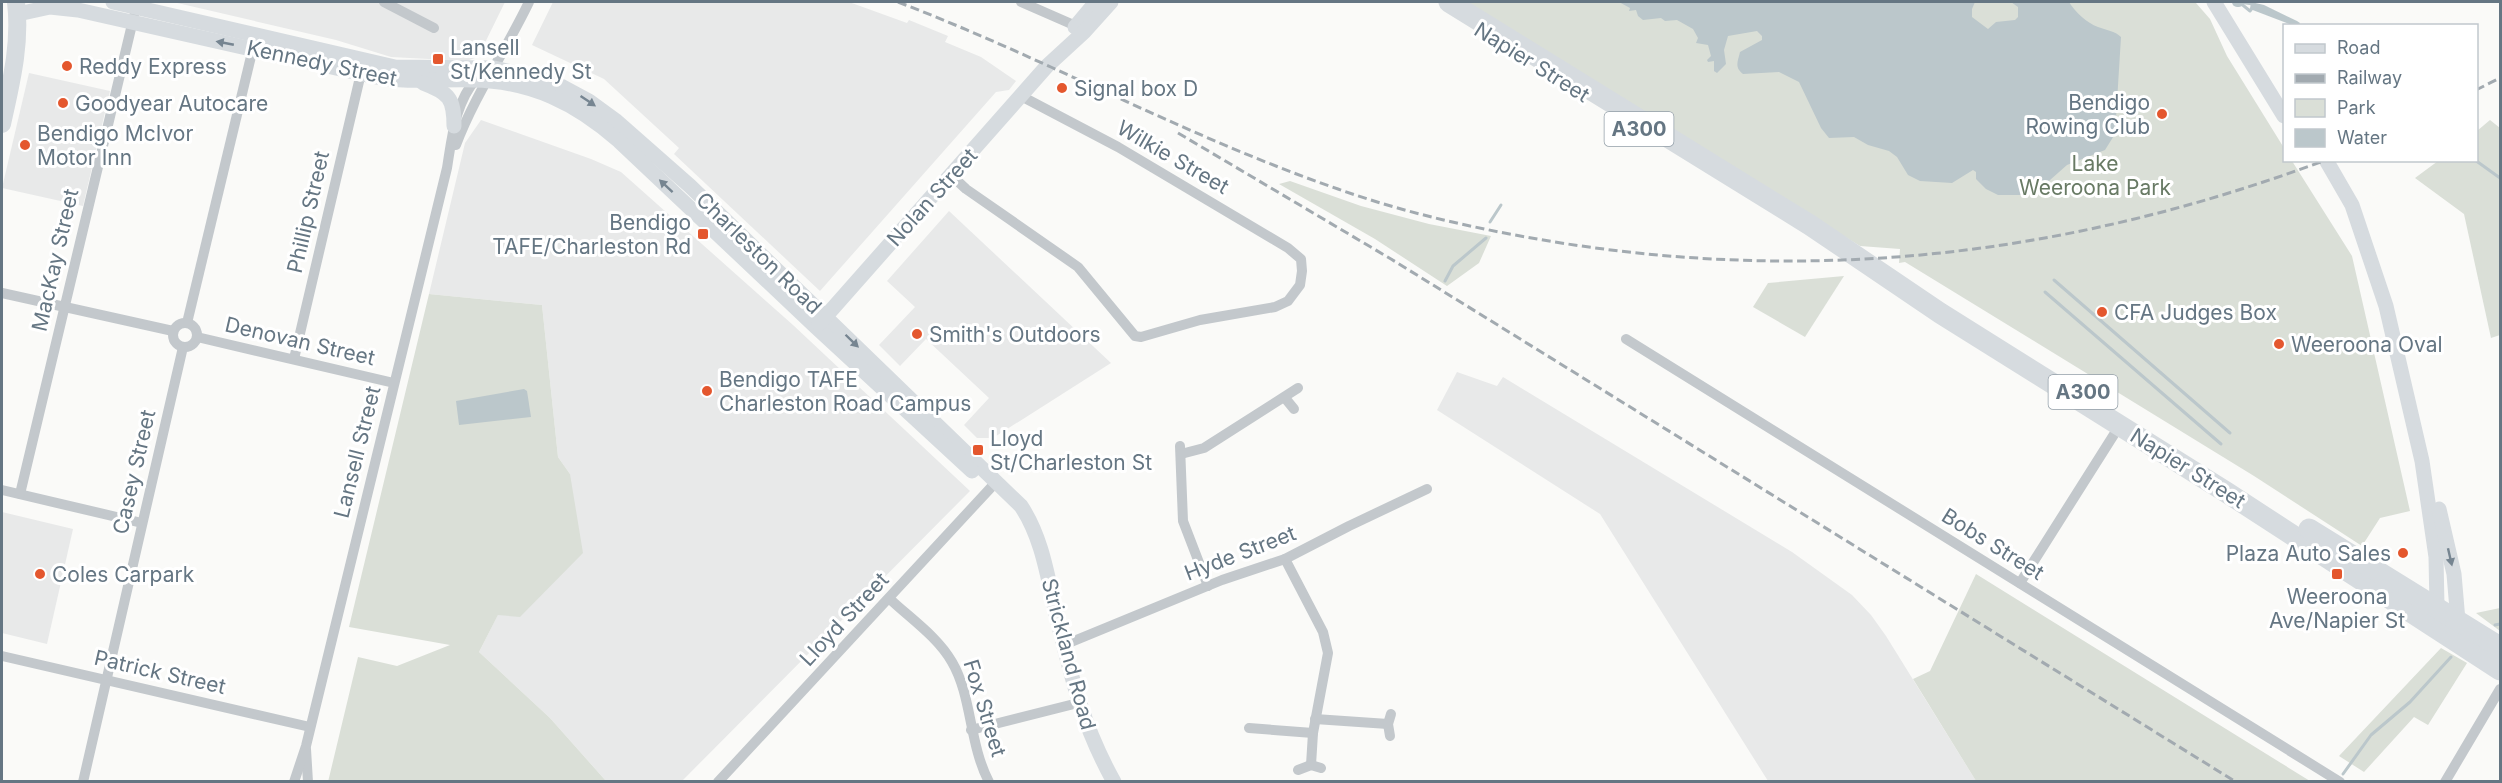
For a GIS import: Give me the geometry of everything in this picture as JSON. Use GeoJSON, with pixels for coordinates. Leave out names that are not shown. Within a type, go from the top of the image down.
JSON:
{"type":"FeatureCollection","features":[{"type":"Feature","properties":{"kind":"highway","name":"Napier Street"},"geometry":{"type":"LineString","coordinates":[[1434,2],[1484,27]]}},
{"type":"Feature","properties":{"kind":"highway","name":"Napier Street"},"geometry":{"type":"LineString","coordinates":[[1449,2],[1484,27],[2122,421],[2437,607],[2500,647]]}},
{"type":"Feature","properties":{"kind":"highway","name":"Napier Street"},"geometry":{"type":"LineString","coordinates":[[2122,421],[2500,669]]}},
{"type":"Feature","properties":{"kind":"highway"},"geometry":{"type":"LineString","coordinates":[[2437,607],[2438,617],[2443,624],[2500,669]]}},
{"type":"Feature","properties":{"kind":"main road"},"geometry":{"type":"LineString","coordinates":[[2,4],[10,10],[16,59],[2,124]]}},
{"type":"Feature","properties":{"kind":"street","name":"Kennedy Street"},"geometry":{"type":"LineString","coordinates":[[113,2],[255,41],[361,74],[419,81],[486,74]]}},
{"type":"Feature","properties":{"kind":"street"},"geometry":{"type":"LineString","coordinates":[[384,2],[434,28]]}},
{"type":"Feature","properties":{"kind":"street","name":"Lansell Street"},"geometry":{"type":"LineString","coordinates":[[447,168],[486,74],[529,2]]}},
{"type":"Feature","properties":{"kind":"street"},"geometry":{"type":"LineString","coordinates":[[1021,2],[1080,29]]}},
{"type":"Feature","properties":{"kind":"street","name":"Nolan Street"},"geometry":{"type":"LineString","coordinates":[[1080,29],[1096,2]]}},
{"type":"Feature","properties":{"kind":"street","name":"Nolan Street"},"geometry":{"type":"LineString","coordinates":[[821,322],[1080,29],[1111,2]]}},
{"type":"Feature","properties":{"kind":"street"},"geometry":{"type":"LineString","coordinates":[[2214,2],[2283,115]]}},
{"type":"Feature","properties":{"kind":"street","name":"Kennedy Street"},"geometry":{"type":"LineString","coordinates":[[10,10],[59,7],[136,10]]}},
{"type":"Feature","properties":{"kind":"street","name":"MacKay Street"},"geometry":{"type":"LineString","coordinates":[[20,494],[136,10]]}},
{"type":"Feature","properties":{"kind":"street","name":"Kennedy Street"},"geometry":{"type":"LineString","coordinates":[[255,41],[395,67],[486,74]]}},
{"type":"Feature","properties":{"kind":"street"},"geometry":{"type":"LineString","coordinates":[[188,323],[255,41]]}},
{"type":"Feature","properties":{"kind":"street","name":"Phillip Street"},"geometry":{"type":"LineString","coordinates":[[294,359],[361,74]]}},
{"type":"Feature","properties":{"kind":"street","name":"Lansell Street"},"geometry":{"type":"LineString","coordinates":[[294,782],[306,746],[447,168],[454,126],[462,102],[486,74]]}},
{"type":"Feature","properties":{"kind":"street","name":"Charleston Road"},"geometry":{"type":"LineString","coordinates":[[486,74],[540,91],[585,113],[759,264],[994,484]]}},
{"type":"Feature","properties":{"kind":"street"},"geometry":{"type":"LineString","coordinates":[[419,81],[450,98],[454,108],[454,126]]}},
{"type":"Feature","properties":{"kind":"street"},"geometry":{"type":"LineString","coordinates":[[2269,90],[2283,107]]}},
{"type":"Feature","properties":{"kind":"street","name":"Wilkie Street"},"geometry":{"type":"LineString","coordinates":[[951,175],[966,189],[1078,267],[1131,333],[1137,336],[1200,320],[1282,304],[1293,297],[1300,285],[1301,259],[1272,238],[1118,147],[1021,96]]}},
{"type":"Feature","properties":{"kind":"street"},"geometry":{"type":"LineString","coordinates":[[2315,162],[2365,242]]}},
{"type":"Feature","properties":{"kind":"street"},"geometry":{"type":"LineString","coordinates":[[2327,162],[2352,205],[2386,306],[2422,461],[2436,557],[2437,607]]}},
{"type":"Feature","properties":{"kind":"street"},"geometry":{"type":"LineString","coordinates":[[2,291],[173,331]]}},
{"type":"Feature","properties":{"kind":"street"},"geometry":{"type":"LineString","coordinates":[[188,323],[196,330],[197,337],[190,346],[183,347],[173,339],[173,331],[179,324],[188,323]]}},
{"type":"Feature","properties":{"kind":"street","name":"Denovan Street"},"geometry":{"type":"LineString","coordinates":[[197,337],[394,383]]}},
{"type":"Feature","properties":{"kind":"street","name":"Bobs Street"},"geometry":{"type":"LineString","coordinates":[[1626,339],[2340,782]]}},
{"type":"Feature","properties":{"kind":"street","name":"Casey Street"},"geometry":{"type":"LineString","coordinates":[[83,782],[183,347]]}},
{"type":"Feature","properties":{"kind":"street"},"geometry":{"type":"LineString","coordinates":[[1208,586],[1183,522],[1180,450],[1204,448],[1298,388]]}},
{"type":"Feature","properties":{"kind":"street"},"geometry":{"type":"LineString","coordinates":[[1285,398],[1294,409]]}},
{"type":"Feature","properties":{"kind":"street"},"geometry":{"type":"LineString","coordinates":[[2020,583],[2122,421]]}},
{"type":"Feature","properties":{"kind":"street"},"geometry":{"type":"LineString","coordinates":[[2422,461],[2438,506],[2451,559],[2458,621]]}},
{"type":"Feature","properties":{"kind":"street","name":"Strickland Road"},"geometry":{"type":"LineString","coordinates":[[994,484],[1021,518],[1042,557],[1078,703],[1089,732],[1114,782]]}},
{"type":"Feature","properties":{"kind":"street","name":"Lloyd Street"},"geometry":{"type":"LineString","coordinates":[[718,782],[890,599],[994,484]]}},
{"type":"Feature","properties":{"kind":"street","name":"Hyde Street"},"geometry":{"type":"LineString","coordinates":[[1064,645],[1208,586],[1285,559],[1427,489]]}},
{"type":"Feature","properties":{"kind":"street"},"geometry":{"type":"LineString","coordinates":[[2,490],[142,523]]}},
{"type":"Feature","properties":{"kind":"street"},"geometry":{"type":"LineString","coordinates":[[1285,559],[1323,632],[1328,661],[1313,733],[1316,766],[1298,770]]}},
{"type":"Feature","properties":{"kind":"street","name":"Fox Street"},"geometry":{"type":"LineString","coordinates":[[890,599],[935,641],[951,660],[959,678],[979,759],[989,782]]}},
{"type":"Feature","properties":{"kind":"street","name":"Patrick Street"},"geometry":{"type":"LineString","coordinates":[[2,656],[310,728]]}},
{"type":"Feature","properties":{"kind":"street"},"geometry":{"type":"LineString","coordinates":[[2445,782],[2500,689]]}},
{"type":"Feature","properties":{"kind":"street"},"geometry":{"type":"LineString","coordinates":[[972,730],[1078,703]]}},
{"type":"Feature","properties":{"kind":"street"},"geometry":{"type":"LineString","coordinates":[[1315,719],[1389,725]]}},
{"type":"Feature","properties":{"kind":"street"},"geometry":{"type":"LineString","coordinates":[[1249,728],[1313,733]]}},
{"type":"Feature","properties":{"kind":"street","name":"Lansell Street"},"geometry":{"type":"LineString","coordinates":[[306,746],[308,782]]}},
{"type":"Feature","properties":{"kind":"shaded area"},"geometry":{"type":"Polygon","coordinates":[[[173,2],[505,2],[478,57],[466,61],[391,57],[336,40],[173,2]]]}},
{"type":"Feature","properties":{"kind":"shaded area"},"geometry":{"type":"Polygon","coordinates":[[[553,2],[849,2],[907,23],[909,20],[948,36],[945,42],[981,57],[1016,81],[1009,90],[996,92],[820,291],[674,154],[679,148],[604,79],[532,45],[553,2]]]}},
{"type":"Feature","properties":{"kind":"shaded area"},"geometry":{"type":"Polygon","coordinates":[[[29,73],[110,91],[83,206],[2,188],[29,73]]]}},
{"type":"Feature","properties":{"kind":"shaded area","name":"Bendigo TAFE Charleston Road Campus"},"geometry":{"type":"Polygon","coordinates":[[[481,120],[621,172],[793,325],[970,491],[682,781],[606,781],[550,718],[479,652],[570,474],[558,457],[542,305],[429,294],[465,143],[481,120]]]}},
{"type":"Feature","properties":{"kind":"shaded area"},"geometry":{"type":"Polygon","coordinates":[[[949,211],[1111,363],[993,438],[977,438],[964,425],[989,398],[926,339],[900,366],[879,345],[915,307],[887,281],[949,211]]]}},
{"type":"Feature","properties":{"kind":"shaded area"},"geometry":{"type":"Polygon","coordinates":[[[1457,372],[1497,386],[1503,377],[1792,552],[1852,595],[1871,615],[1886,636],[1976,781],[1768,781],[1600,514],[1437,410],[1457,372]]]}},
{"type":"Feature","properties":{"kind":"shaded area","name":"Coles Carpark"},"geometry":{"type":"Polygon","coordinates":[[[2,512],[73,529],[47,644],[2,633],[2,512]]]}},
{"type":"Feature","properties":{"kind":"green space","name":"Lake Weeroona Park"},"geometry":{"type":"Polygon","coordinates":[[[1464,2],[2196,3],[2210,19],[2227,56],[2283,146],[2283,162],[2293,162],[2352,256],[2410,511],[2380,518],[2362,546],[2254,476],[1905,262],[1899,263],[1900,249],[1860,246],[1464,2]]]}},
{"type":"Feature","properties":{"kind":"green space"},"geometry":{"type":"Polygon","coordinates":[[[2490,120],[2500,128],[2500,335],[2491,338],[2464,214],[2415,178],[2437,162],[2478,162],[2478,130],[2490,120]]]}},
{"type":"Feature","properties":{"kind":"green space"},"geometry":{"type":"Polygon","coordinates":[[[1290,181],[1361,206],[1429,224],[1491,236],[1479,263],[1447,286],[1375,239],[1279,184],[1290,181]]]}},
{"type":"Feature","properties":{"kind":"green space"},"geometry":{"type":"Polygon","coordinates":[[[1844,276],[1805,337],[1753,307],[1768,283],[1844,276]]]}},
{"type":"Feature","properties":{"kind":"green space"},"geometry":{"type":"Polygon","coordinates":[[[429,294],[542,305],[558,457],[570,474],[583,553],[520,617],[498,615],[479,652],[550,718],[606,781],[328,782],[358,657],[397,666],[450,645],[349,627],[429,294]]]}},
{"type":"Feature","properties":{"kind":"green space"},"geometry":{"type":"Polygon","coordinates":[[[1976,574],[2310,781],[1976,781],[1913,679],[1930,671],[1976,574]]]}},
{"type":"Feature","properties":{"kind":"green space"},"geometry":{"type":"Polygon","coordinates":[[[2500,608],[2500,631],[2476,613],[2500,608]]]}},
{"type":"Feature","properties":{"kind":"green space"},"geometry":{"type":"Polygon","coordinates":[[[2441,648],[2467,663],[2428,725],[2414,717],[2364,772],[2339,756],[2441,648]]]}},
{"type":"Feature","properties":{"kind":"water"},"geometry":{"type":"Polygon","coordinates":[[[1619,2],[1975,2],[1972,17],[1988,29],[1996,22],[2015,20],[2018,17],[2018,7],[2011,2],[2069,2],[2090,23],[2121,37],[2115,134],[2105,150],[2067,165],[2041,188],[2025,195],[1998,195],[1986,189],[1976,179],[1976,172],[1973,170],[1952,183],[1920,181],[1908,175],[1897,157],[1889,151],[1868,145],[1854,137],[1829,138],[1821,128],[1799,82],[1779,72],[1743,74],[1738,66],[1740,52],[1762,40],[1762,36],[1757,31],[1728,36],[1724,50],[1726,64],[1717,73],[1714,71],[1714,61],[1708,62],[1707,60],[1711,56],[1708,45],[1696,43],[1698,38],[1693,29],[1677,20],[1665,21],[1661,18],[1643,20],[1638,16],[1636,10],[1629,11],[1630,8],[1619,2]]]}},
{"type":"Feature","properties":{"kind":"water"},"geometry":{"type":"Polygon","coordinates":[[[2251,2],[2264,5],[2300,23],[2289,24],[2250,9],[2251,2]]]}},
{"type":"Feature","properties":{"kind":"water"},"geometry":{"type":"Polygon","coordinates":[[[524,389],[527,391],[531,417],[459,425],[456,401],[524,389]]]}},
{"type":"Feature","properties":{"kind":"waterway"},"geometry":{"type":"LineString","coordinates":[[2239,2],[2253,4]]}},
{"type":"Feature","properties":{"kind":"waterway"},"geometry":{"type":"LineString","coordinates":[[2239,2],[2250,11],[2253,7]]}},
{"type":"Feature","properties":{"kind":"waterway"},"geometry":{"type":"LineString","coordinates":[[2478,162],[2500,178]]}},
{"type":"Feature","properties":{"kind":"waterway"},"geometry":{"type":"LineString","coordinates":[[1490,222],[1501,205]]}},
{"type":"Feature","properties":{"kind":"waterway"},"geometry":{"type":"LineString","coordinates":[[1445,281],[1453,266],[1486,238]]}},
{"type":"Feature","properties":{"kind":"waterway"},"geometry":{"type":"LineString","coordinates":[[2054,280],[2230,433]]}},
{"type":"Feature","properties":{"kind":"waterway"},"geometry":{"type":"LineString","coordinates":[[2045,292],[2221,444]]}},
{"type":"Feature","properties":{"kind":"waterway"},"geometry":{"type":"LineString","coordinates":[[2495,625],[2500,624]]}},
{"type":"Feature","properties":{"kind":"waterway"},"geometry":{"type":"LineString","coordinates":[[2343,774],[2371,735],[2410,702],[2451,657]]}},
{"type":"Feature","properties":{"kind":"railway"},"geometry":{"type":"LineString","coordinates":[[898,2],[1008,48],[1226,146],[1364,198],[1418,214],[1500,232],[1654,255],[1753,261],[1850,260],[1946,252],[2041,239],[2136,219],[2231,192],[2320,162]]}},
{"type":"Feature","properties":{"kind":"railway"},"geometry":{"type":"LineString","coordinates":[[2478,89],[2500,78]]}},
{"type":"Feature","properties":{"kind":"railway"},"geometry":{"type":"LineString","coordinates":[[1178,133],[1391,259],[2236,782]]}},
{"type":"Feature","properties":{"kind":"place","name":"Lansell St/Kennedy St"},"geometry":{"type":"Point","coordinates":[438,59]}},
{"type":"Feature","properties":{"kind":"place","name":"Reddy Express"},"geometry":{"type":"Point","coordinates":[67,66]}},
{"type":"Feature","properties":{"kind":"place","name":"Signal box D"},"geometry":{"type":"Point","coordinates":[1062,88]}},
{"type":"Feature","properties":{"kind":"place","name":"Goodyear Autocare"},"geometry":{"type":"Point","coordinates":[63,103]}},
{"type":"Feature","properties":{"kind":"place","name":"Bendigo Rowing Club"},"geometry":{"type":"Point","coordinates":[2162,114]}},
{"type":"Feature","properties":{"kind":"place","name":"Bendigo McIvor Motor Inn"},"geometry":{"type":"Point","coordinates":[25,145]}},
{"type":"Feature","properties":{"kind":"place","name":"Bendigo TAFE/Charleston Rd"},"geometry":{"type":"Point","coordinates":[703,234]}},
{"type":"Feature","properties":{"kind":"place","name":"CFA Judges Box"},"geometry":{"type":"Point","coordinates":[2102,312]}},
{"type":"Feature","properties":{"kind":"place","name":"Smith's Outdoors"},"geometry":{"type":"Point","coordinates":[917,334]}},
{"type":"Feature","properties":{"kind":"place","name":"Weeroona Oval"},"geometry":{"type":"Point","coordinates":[2279,344]}},
{"type":"Feature","properties":{"kind":"place","name":"Bendigo TAFE Charleston Road Campus"},"geometry":{"type":"Point","coordinates":[707,391]}},
{"type":"Feature","properties":{"kind":"place","name":"Lloyd St/Charleston St"},"geometry":{"type":"Point","coordinates":[978,450]}},
{"type":"Feature","properties":{"kind":"place","name":"Plaza Auto Sales"},"geometry":{"type":"Point","coordinates":[2403,553]}},
{"type":"Feature","properties":{"kind":"place","name":"Coles Carpark"},"geometry":{"type":"Point","coordinates":[40,574]}},
{"type":"Feature","properties":{"kind":"place","name":"Weeroona Ave/Napier St"},"geometry":{"type":"Point","coordinates":[2337,574]}}]}
